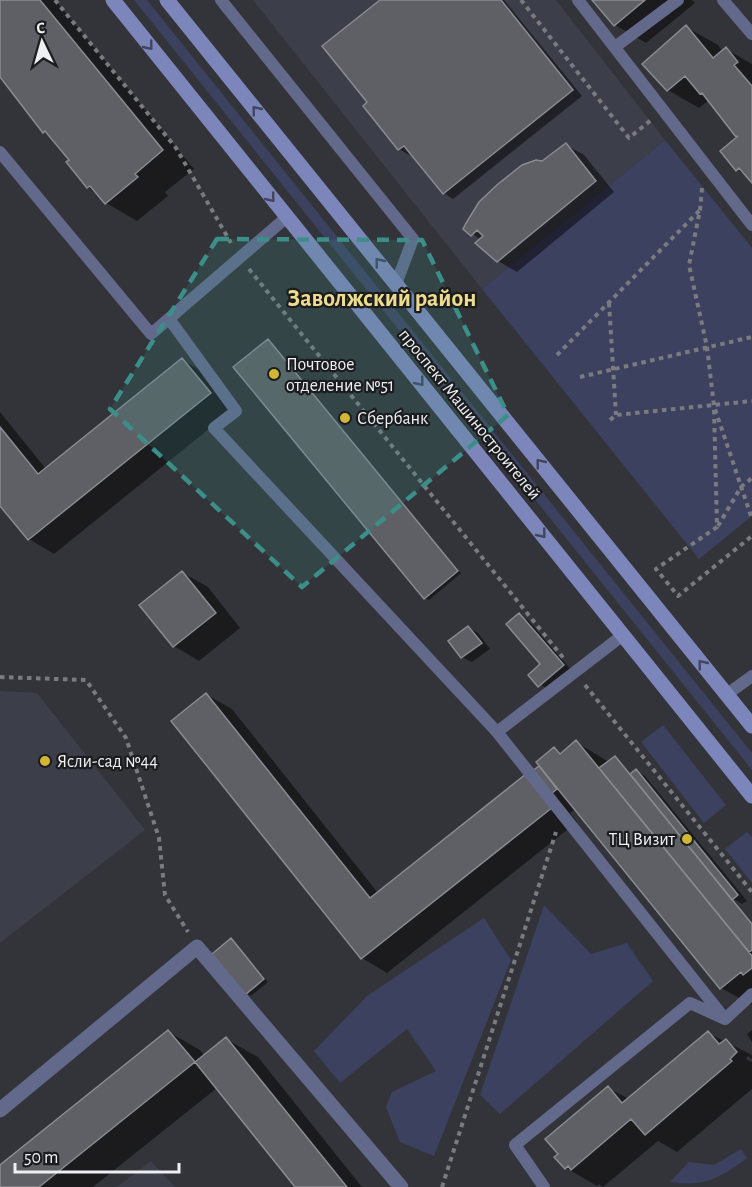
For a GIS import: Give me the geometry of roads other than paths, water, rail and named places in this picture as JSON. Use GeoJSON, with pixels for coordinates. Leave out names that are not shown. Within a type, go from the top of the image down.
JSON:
{"type":"FeatureCollection","features":[{"type":"Feature","properties":{"kind":"main road","name":"проспект Машиностроителей"},"geometry":{"type":"LineString","coordinates":[[113,0],[752,796]]}},
{"type":"Feature","properties":{"kind":"main road","name":"проспект Машиностроителей"},"geometry":{"type":"LineString","coordinates":[[167,0],[752,726]]}},
{"type":"Feature","properties":{"kind":"street"},"geometry":{"type":"LineString","coordinates":[[0,1110],[197,946],[401,1187]]}},
{"type":"Feature","properties":{"kind":"lane"},"geometry":{"type":"LineString","coordinates":[[221,0],[413,239],[396,284]]}},
{"type":"Feature","properties":{"kind":"lane"},"geometry":{"type":"LineString","coordinates":[[578,0],[752,225]]}},
{"type":"Feature","properties":{"kind":"lane"},"geometry":{"type":"LineString","coordinates":[[615,47],[678,0]]}},
{"type":"Feature","properties":{"kind":"lane"},"geometry":{"type":"LineString","coordinates":[[723,0],[751,31]]}},
{"type":"Feature","properties":{"kind":"lane"},"geometry":{"type":"LineString","coordinates":[[0,152],[151,334],[287,217]]}},
{"type":"Feature","properties":{"kind":"lane"},"geometry":{"type":"LineString","coordinates":[[170,320],[236,411],[214,428],[497,732],[725,1019]]}},
{"type":"Feature","properties":{"kind":"lane"},"geometry":{"type":"LineString","coordinates":[[497,732],[623,635]]}},
{"type":"Feature","properties":{"kind":"lane"},"geometry":{"type":"LineString","coordinates":[[726,694],[752,676]]}},
{"type":"Feature","properties":{"kind":"lane"},"geometry":{"type":"LineString","coordinates":[[725,1019],[752,994]]}},
{"type":"Feature","properties":{"kind":"lane"},"geometry":{"type":"LineString","coordinates":[[544,1187],[515,1145],[690,1004],[725,1019]]}},
{"type":"Feature","properties":{"kind":"place","name":"Почтовое отделение №51"},"geometry":{"type":"Point","coordinates":[274,374]}},
{"type":"Feature","properties":{"kind":"place","name":"Сбербанк"},"geometry":{"type":"Point","coordinates":[345,418]}},
{"type":"Feature","properties":{"kind":"place","name":"Ясли-сад №44"},"geometry":{"type":"Point","coordinates":[45,761]}},
{"type":"Feature","properties":{"kind":"place","name":"ТЦ Визит"},"geometry":{"type":"Point","coordinates":[687,839]}},
{"type":"Feature","properties":{"kind":"district","name":"Заволжский район"},"geometry":{"type":"Point","coordinates":[382,298]}}]}
